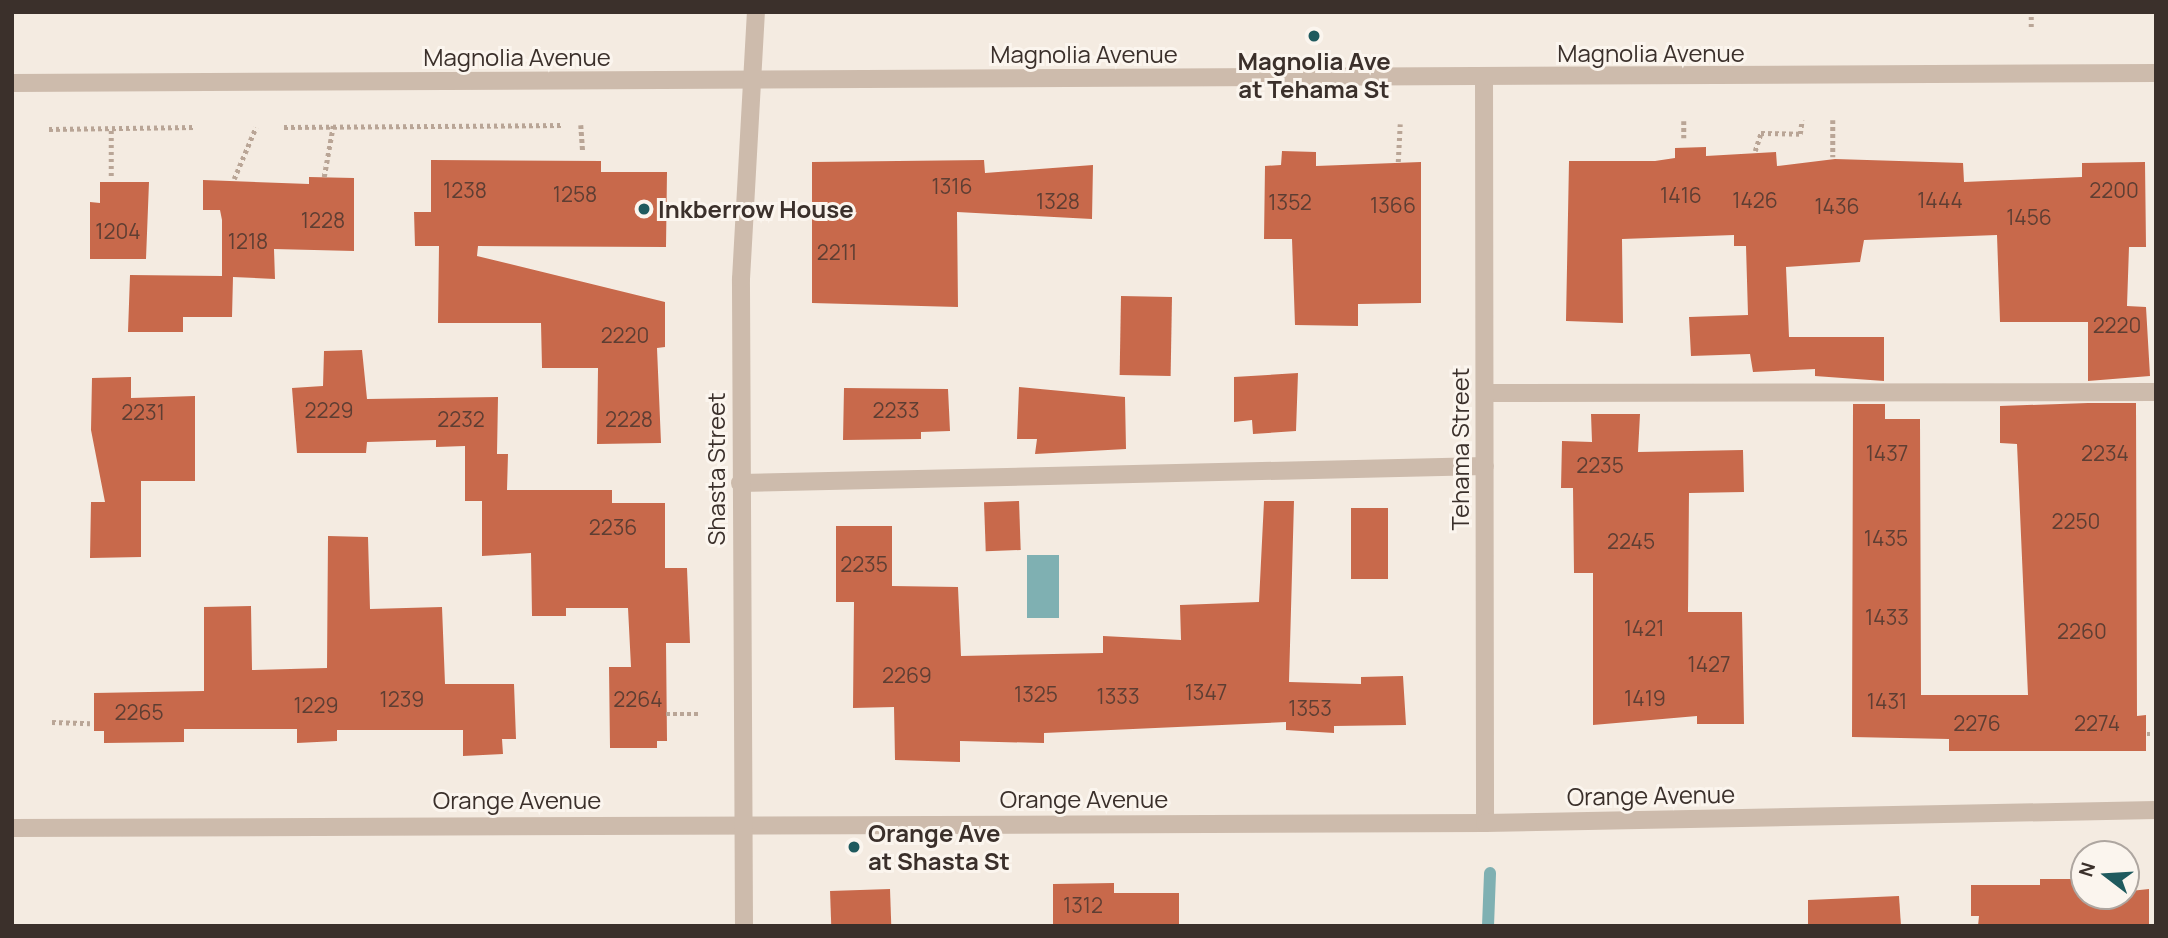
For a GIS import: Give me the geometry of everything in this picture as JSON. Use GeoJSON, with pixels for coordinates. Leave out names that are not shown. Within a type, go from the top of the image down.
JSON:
{"type":"FeatureCollection","features":[{"type":"Feature","properties":{"kind":"street","name":"Shasta Street"},"geometry":{"type":"LineString","coordinates":[[744,926],[740,483],[742,254],[756,12]]}},
{"type":"Feature","properties":{"kind":"street","name":"Magnolia Avenue"},"geometry":{"type":"LineString","coordinates":[[12,83],[2156,73]]}},
{"type":"Feature","properties":{"kind":"street","name":"Tehama Street"},"geometry":{"type":"LineString","coordinates":[[1484,76],[1485,823]]}},
{"type":"Feature","properties":{"kind":"street"},"geometry":{"type":"LineString","coordinates":[[1485,393],[2156,392]]}},
{"type":"Feature","properties":{"kind":"street"},"geometry":{"type":"LineString","coordinates":[[740,483],[1485,466]]}},
{"type":"Feature","properties":{"kind":"street","name":"Orange Avenue"},"geometry":{"type":"LineString","coordinates":[[12,828],[743,823],[1485,823],[2156,810]]}},
{"type":"Feature","properties":{"kind":"path"},"geometry":{"type":"LineString","coordinates":[[2031,27],[2032,12]]}},
{"type":"Feature","properties":{"kind":"path"},"geometry":{"type":"LineString","coordinates":[[1833,120],[1833,157]]}},
{"type":"Feature","properties":{"kind":"path"},"geometry":{"type":"LineString","coordinates":[[1684,121],[1684,138]]}},
{"type":"Feature","properties":{"kind":"path"},"geometry":{"type":"LineString","coordinates":[[1755,150],[1761,133],[1800,134],[1802,121]]}},
{"type":"Feature","properties":{"kind":"path"},"geometry":{"type":"LineString","coordinates":[[1398,162],[1400,124]]}},
{"type":"Feature","properties":{"kind":"path"},"geometry":{"type":"LineString","coordinates":[[284,127],[562,125]]}},
{"type":"Feature","properties":{"kind":"path"},"geometry":{"type":"LineString","coordinates":[[581,125],[583,150]]}},
{"type":"Feature","properties":{"kind":"path"},"geometry":{"type":"LineString","coordinates":[[234,179],[256,127]]}},
{"type":"Feature","properties":{"kind":"path"},"geometry":{"type":"LineString","coordinates":[[324,177],[333,127]]}},
{"type":"Feature","properties":{"kind":"path"},"geometry":{"type":"LineString","coordinates":[[49,128],[195,128]]}},
{"type":"Feature","properties":{"kind":"path"},"geometry":{"type":"LineString","coordinates":[[111,128],[111,176]]}},
{"type":"Feature","properties":{"kind":"path"},"geometry":{"type":"LineString","coordinates":[[666,714],[699,714]]}},
{"type":"Feature","properties":{"kind":"path"},"geometry":{"type":"LineString","coordinates":[[52,722],[90,723]]}},
{"type":"Feature","properties":{"kind":"path"},"geometry":{"type":"LineString","coordinates":[[2147,734],[2156,734]]}},
{"type":"Feature","properties":{"kind":"water"},"geometry":{"type":"Polygon","coordinates":[[[1027,555],[1059,555],[1059,618],[1027,618],[1027,555]]]}},
{"type":"Feature","properties":{"kind":"building"},"geometry":{"type":"Polygon","coordinates":[[[1706,147],[1706,156],[1776,152],[1777,166],[1835,159],[1963,163],[1964,182],[2082,177],[2082,163],[2145,162],[2146,247],[2129,247],[2127,306],[2146,307],[2150,376],[2088,381],[2088,322],[2000,322],[1997,235],[1864,240],[1860,262],[1786,267],[1789,337],[1884,337],[1884,381],[1815,376],[1815,369],[1753,372],[1750,354],[1691,356],[1689,317],[1748,315],[1746,246],[1734,246],[1734,235],[1622,239],[1623,323],[1566,321],[1569,161],[1655,161],[1675,158],[1675,148],[1706,147]]]}},
{"type":"Feature","properties":{"kind":"building"},"geometry":{"type":"Polygon","coordinates":[[[1282,151],[1316,152],[1316,166],[1421,162],[1421,303],[1358,304],[1358,326],[1295,325],[1292,239],[1264,239],[1265,166],[1281,165],[1282,151]]]}},
{"type":"Feature","properties":{"kind":"building"},"geometry":{"type":"Polygon","coordinates":[[[431,160],[601,161],[601,172],[667,172],[666,247],[478,246],[477,256],[665,302],[665,347],[657,348],[661,443],[597,444],[598,368],[542,368],[541,323],[438,323],[439,246],[415,246],[414,212],[431,212],[431,160]]]}},
{"type":"Feature","properties":{"kind":"building"},"geometry":{"type":"Polygon","coordinates":[[[984,160],[985,173],[1093,165],[1092,219],[957,212],[958,307],[812,303],[812,162],[984,160]]]}},
{"type":"Feature","properties":{"kind":"building"},"geometry":{"type":"Polygon","coordinates":[[[309,177],[354,178],[354,251],[274,249],[275,279],[233,277],[232,317],[183,317],[183,332],[128,332],[130,275],[222,276],[222,220],[220,210],[203,210],[203,180],[309,184],[309,177]]]}},
{"type":"Feature","properties":{"kind":"building"},"geometry":{"type":"Polygon","coordinates":[[[100,182],[149,182],[146,259],[90,259],[90,202],[100,203],[100,182]]]}},
{"type":"Feature","properties":{"kind":"building"},"geometry":{"type":"Polygon","coordinates":[[[1121,296],[1172,297],[1171,376],[1120,375],[1121,296]]]}},
{"type":"Feature","properties":{"kind":"building"},"geometry":{"type":"Polygon","coordinates":[[[362,350],[367,399],[498,397],[497,454],[508,454],[507,490],[612,490],[612,503],[665,503],[665,568],[687,568],[690,643],[666,643],[667,741],[657,741],[657,748],[610,748],[609,667],[631,667],[628,608],[566,608],[566,616],[532,616],[531,553],[482,556],[482,501],[465,501],[465,446],[436,447],[436,440],[367,442],[366,453],[297,453],[292,388],[323,386],[324,351],[362,350]]]}},
{"type":"Feature","properties":{"kind":"building"},"geometry":{"type":"Polygon","coordinates":[[[1298,373],[1296,431],[1253,434],[1252,420],[1234,422],[1234,377],[1298,373]]]}},
{"type":"Feature","properties":{"kind":"building"},"geometry":{"type":"Polygon","coordinates":[[[131,377],[131,398],[195,396],[195,481],[141,481],[141,557],[90,558],[91,502],[105,502],[91,430],[92,378],[131,377]]]}},
{"type":"Feature","properties":{"kind":"building"},"geometry":{"type":"Polygon","coordinates":[[[1019,387],[1125,397],[1126,449],[1035,454],[1037,439],[1017,439],[1019,387]]]}},
{"type":"Feature","properties":{"kind":"building"},"geometry":{"type":"Polygon","coordinates":[[[844,388],[948,389],[950,431],[921,432],[921,439],[843,440],[844,388]]]}},
{"type":"Feature","properties":{"kind":"building"},"geometry":{"type":"Polygon","coordinates":[[[2136,403],[2137,716],[2146,715],[2146,751],[1949,751],[1949,739],[1852,737],[1853,404],[1885,404],[1885,419],[1920,419],[1921,695],[2028,695],[2017,444],[2000,443],[2000,406],[2136,403]]]}},
{"type":"Feature","properties":{"kind":"building"},"geometry":{"type":"Polygon","coordinates":[[[1591,414],[1640,414],[1638,452],[1743,450],[1744,492],[1689,493],[1688,612],[1742,612],[1744,724],[1697,724],[1697,716],[1593,725],[1593,573],[1574,573],[1573,488],[1561,488],[1562,441],[1592,442],[1591,414]]]}},
{"type":"Feature","properties":{"kind":"building"},"geometry":{"type":"Polygon","coordinates":[[[1019,501],[1021,550],[986,551],[984,502],[1019,501]]]}},
{"type":"Feature","properties":{"kind":"building"},"geometry":{"type":"Polygon","coordinates":[[[1264,501],[1294,501],[1289,682],[1361,684],[1361,677],[1403,676],[1406,725],[1334,726],[1334,733],[1286,730],[1286,722],[1044,733],[1044,743],[960,741],[960,762],[895,760],[894,707],[853,708],[854,602],[836,602],[836,526],[892,526],[892,586],[958,587],[961,656],[1103,653],[1103,636],[1181,640],[1180,605],[1259,602],[1264,501]]]}},
{"type":"Feature","properties":{"kind":"building"},"geometry":{"type":"Polygon","coordinates":[[[1351,508],[1388,508],[1388,579],[1351,579],[1351,508]]]}},
{"type":"Feature","properties":{"kind":"building"},"geometry":{"type":"Polygon","coordinates":[[[328,536],[368,537],[370,609],[442,607],[445,684],[514,684],[516,739],[502,739],[503,754],[463,756],[463,730],[337,730],[337,741],[297,743],[297,729],[184,729],[184,742],[104,743],[104,731],[94,731],[94,693],[204,691],[204,607],[251,606],[252,670],[327,668],[328,536]]]}},
{"type":"Feature","properties":{"kind":"building"},"geometry":{"type":"Polygon","coordinates":[[[2040,879],[2070,879],[2070,910],[2140,910],[2140,890],[2149,889],[2149,926],[1978,926],[1979,916],[1971,916],[1971,885],[2040,885],[2040,879]]]}},
{"type":"Feature","properties":{"kind":"building"},"geometry":{"type":"Polygon","coordinates":[[[1114,883],[1114,893],[1179,893],[1179,926],[1053,926],[1053,884],[1114,883]]]}},
{"type":"Feature","properties":{"kind":"building"},"geometry":{"type":"Polygon","coordinates":[[[890,889],[891,926],[831,926],[830,891],[890,889]]]}},
{"type":"Feature","properties":{"kind":"building"},"geometry":{"type":"Polygon","coordinates":[[[1899,896],[1901,926],[1808,926],[1808,900],[1899,896]]]}},
{"type":"Feature","properties":{"kind":"waterway"},"geometry":{"type":"LineString","coordinates":[[1488,926],[1490,873]]}},
{"type":"Feature","properties":{"kind":"place","name":"Magnolia Ave at Tehama St"},"geometry":{"type":"Point","coordinates":[1314,36]}},
{"type":"Feature","properties":{"kind":"place","name":"Inkberrow House"},"geometry":{"type":"Point","coordinates":[644,209]}},
{"type":"Feature","properties":{"kind":"place","name":"Orange Ave at Shasta St"},"geometry":{"type":"Point","coordinates":[854,847]}}]}
